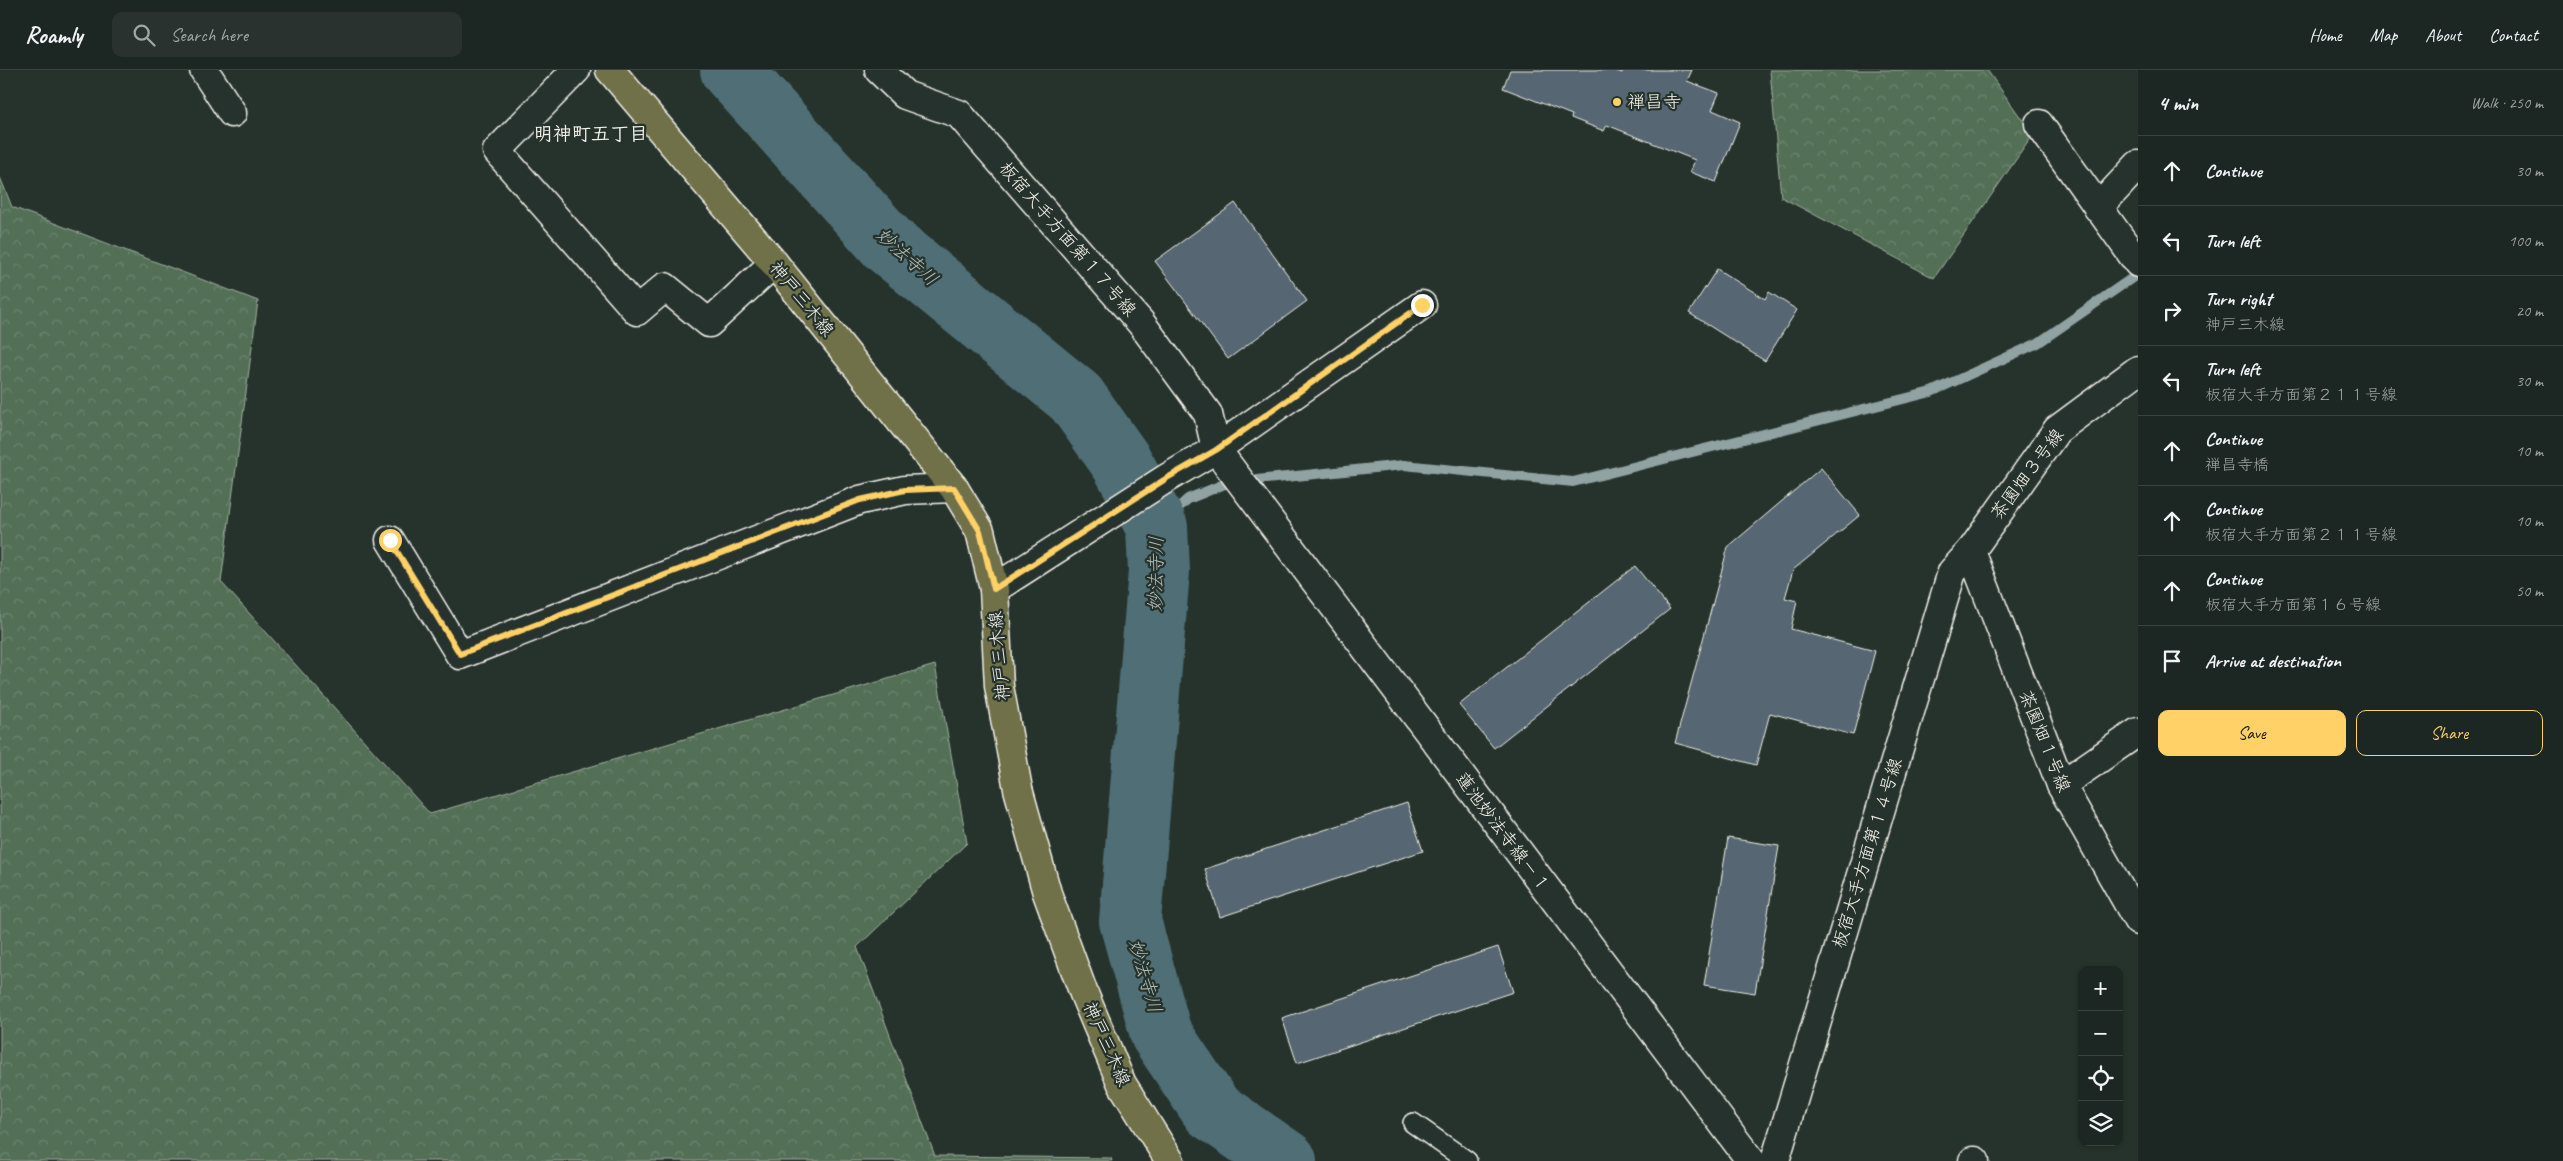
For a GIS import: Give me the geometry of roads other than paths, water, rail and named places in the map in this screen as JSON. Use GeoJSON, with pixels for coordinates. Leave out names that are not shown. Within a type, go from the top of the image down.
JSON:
{"type":"FeatureCollection","features":[{"type":"Feature","properties":{"kind":"main road","name":"神戸三木線"},"geometry":{"type":"LineString","coordinates":[[610,70],[774,263],[954,488],[980,531],[994,589],[999,686],[1018,789],[1047,893],[1084,994],[1122,1084],[1170,1161]]}},
{"type":"Feature","properties":{"kind":"street"},"geometry":{"type":"LineString","coordinates":[[204,70],[232,112]]}},
{"type":"Feature","properties":{"kind":"street"},"geometry":{"type":"LineString","coordinates":[[576,70],[497,151],[637,311],[664,287],[709,323],[774,263]]}},
{"type":"Feature","properties":{"kind":"street","name":"板宿大手方面第１７号線"},"geometry":{"type":"LineString","coordinates":[[879,70],[905,95],[960,114],[1141,323],[1208,414],[1220,455]]}},
{"type":"Feature","properties":{"kind":"street"},"geometry":{"type":"LineString","coordinates":[[2039,124],[2134,257]]}},
{"type":"Feature","properties":{"kind":"street"},"geometry":{"type":"LineString","coordinates":[[2098,208],[2138,165]]}},
{"type":"Feature","properties":{"kind":"street"},"geometry":{"type":"LineString","coordinates":[[994,589],[1167,478],[1220,455],[1422,305]]}},
{"type":"Feature","properties":{"kind":"street","name":"茶園畑３号線"},"geometry":{"type":"LineString","coordinates":[[1971,551],[2057,430],[2138,370]]}},
{"type":"Feature","properties":{"kind":"street","name":"蓮池妙法寺線－１"},"geometry":{"type":"LineString","coordinates":[[1220,455],[1755,1160]]}},
{"type":"Feature","properties":{"kind":"street"},"geometry":{"type":"LineString","coordinates":[[390,540],[460,654],[860,500],[905,490],[954,488]]}},
{"type":"Feature","properties":{"kind":"street","name":"茶園畑１号線"},"geometry":{"type":"LineString","coordinates":[[1971,551],[2061,785],[2138,922]]}},
{"type":"Feature","properties":{"kind":"street","name":"板宿大手方面第１４号線"},"geometry":{"type":"LineString","coordinates":[[1755,1160],[1952,572],[1971,551]]}},
{"type":"Feature","properties":{"kind":"street"},"geometry":{"type":"LineString","coordinates":[[2061,785],[2138,732]]}},
{"type":"Feature","properties":{"kind":"lane"},"geometry":{"type":"LineString","coordinates":[[1413,1123],[1467,1161]]}},
{"type":"Feature","properties":{"kind":"waterway","name":"妙法寺川"},"geometry":{"type":"LineString","coordinates":[[731,70],[889,245],[1076,398],[1122,463],[1157,527],[1159,571],[1130,921],[1161,1034],[1212,1110],[1286,1161]]}},
{"type":"Feature","properties":{"kind":"waterway"},"geometry":{"type":"LineString","coordinates":[[1157,527],[1188,499],[1227,483],[1404,465],[1573,482],[1931,392],[2038,343],[2138,274]]}},
{"type":"Feature","properties":{"kind":"place","name":"禅昌寺"},"geometry":{"type":"Point","coordinates":[1617,102]}},
{"type":"Feature","properties":{"kind":"district","name":"明神町五丁目"},"geometry":{"type":"Point","coordinates":[591,134]}}]}
